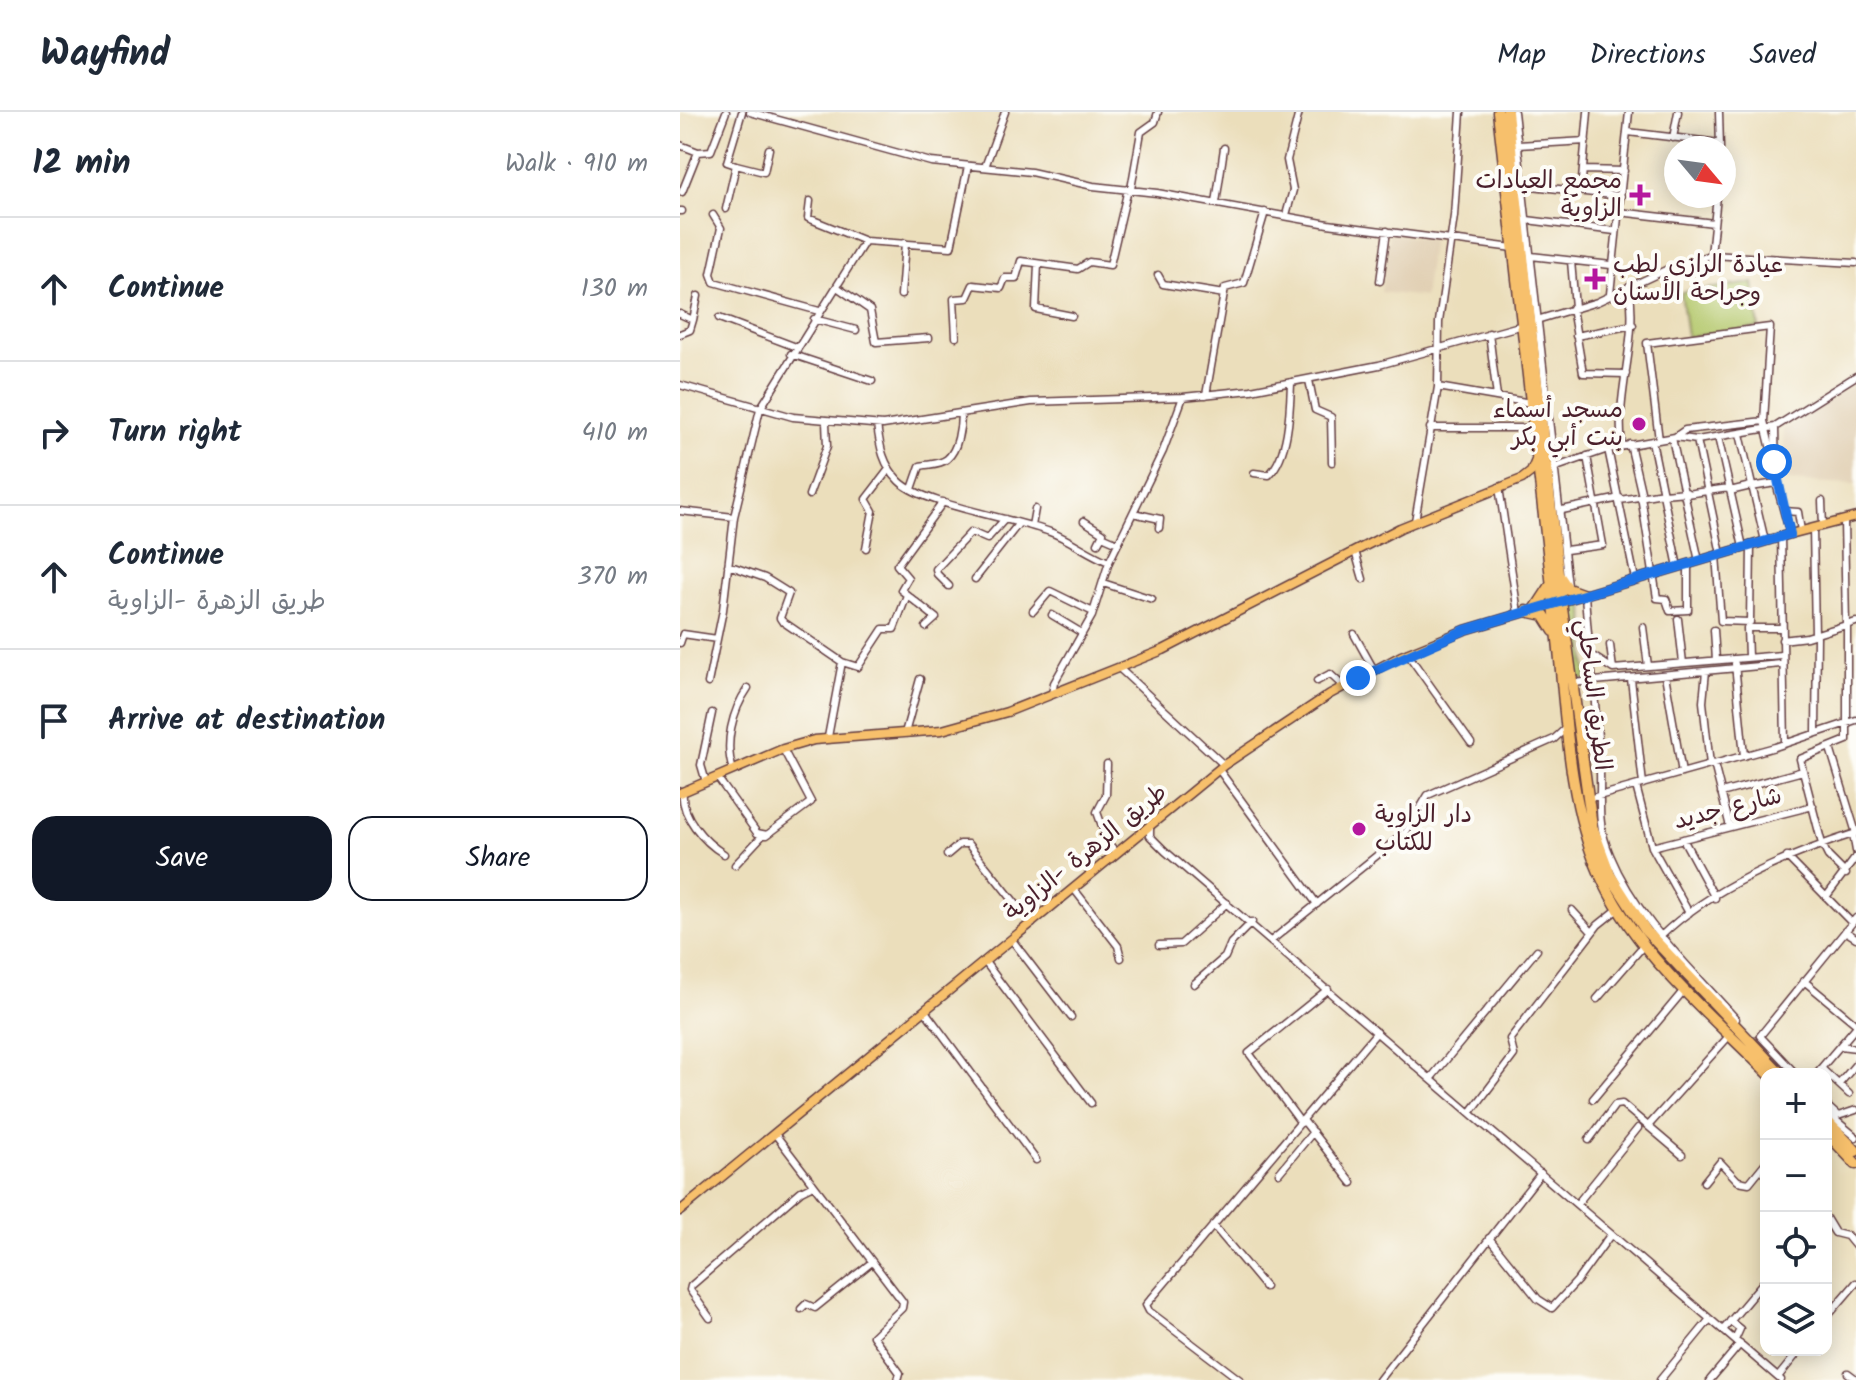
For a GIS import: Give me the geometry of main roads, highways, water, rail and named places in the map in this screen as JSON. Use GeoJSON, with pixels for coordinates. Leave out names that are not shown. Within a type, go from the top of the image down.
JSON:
{"type":"FeatureCollection","features":[{"type":"Feature","properties":{"kind":"highway","name":"الطريق الساحلي"},"geometry":{"type":"LineString","coordinates":[[1498,112],[1541,486],[1603,857],[1635,917],[1700,992],[1775,1068]]}},
{"type":"Feature","properties":{"kind":"highway","name":"الطريق الساحلي"},"geometry":{"type":"LineString","coordinates":[[1507,112],[1552,469],[1555,579]]}},
{"type":"Feature","properties":{"kind":"highway"},"geometry":{"type":"LineString","coordinates":[[1558,639],[1547,617],[1527,610],[1555,579],[1568,589],[1584,594]]}},
{"type":"Feature","properties":{"kind":"highway","name":"الطريق الساحلي"},"geometry":{"type":"LineString","coordinates":[[1558,602],[1558,639],[1567,721],[1591,850],[1618,909],[1644,945],[1763,1068]]}},
{"type":"Feature","properties":{"kind":"highway"},"geometry":{"type":"LineString","coordinates":[[1832,1126],[1855,1150]]}},
{"type":"Feature","properties":{"kind":"highway"},"geometry":{"type":"LineString","coordinates":[[1832,1138],[1856,1164]]}},
{"type":"Feature","properties":{"kind":"main road"},"geometry":{"type":"LineString","coordinates":[[682,792],[783,749],[828,737],[905,733],[967,725],[1119,668],[1209,628],[1415,521],[1522,479],[1533,470],[1537,455]]}},
{"type":"Feature","properties":{"kind":"main road"},"geometry":{"type":"LineString","coordinates":[[1522,479],[1535,480],[1541,486]]}},
{"type":"Feature","properties":{"kind":"main road","name":"طريق الزهرة -الزاوية"},"geometry":{"type":"LineString","coordinates":[[680,1211],[1221,767],[1343,686],[1407,653],[1527,610],[1856,517]]}},
{"type":"Feature","properties":{"kind":"place","name":"مجمع العيادات الزاوية"},"geometry":{"type":"Point","coordinates":[1640,195]}},
{"type":"Feature","properties":{"kind":"place","name":"عيادة الرازي لطب وجراحة الأسنان"},"geometry":{"type":"Point","coordinates":[1595,279]}},
{"type":"Feature","properties":{"kind":"place","name":"مسجد أسماء بنت أبي بكر"},"geometry":{"type":"Point","coordinates":[1639,424]}},
{"type":"Feature","properties":{"kind":"place","name":"دار الزاوية للكتاب"},"geometry":{"type":"Point","coordinates":[1359,829]}}]}
